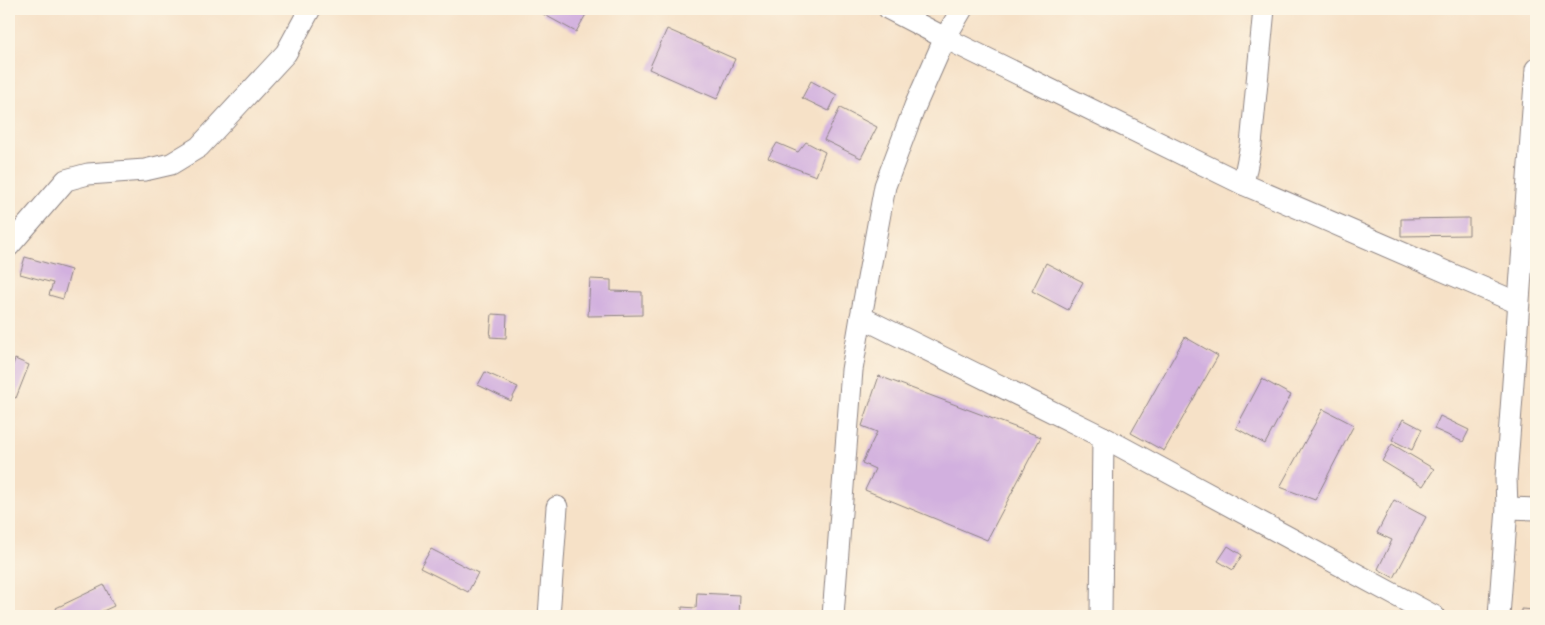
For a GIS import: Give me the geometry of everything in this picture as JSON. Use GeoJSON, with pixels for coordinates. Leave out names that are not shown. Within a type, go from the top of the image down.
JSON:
{"type":"FeatureCollection","features":[{"type":"Feature","properties":{"kind":"street"},"geometry":{"type":"LineString","coordinates":[[9,246],[66,180],[88,174],[145,170],[171,164],[199,147],[286,53],[310,9]]}},
{"type":"Feature","properties":{"kind":"street"},"geometry":{"type":"LineString","coordinates":[[889,9],[944,38],[1243,184],[1518,303]]}},
{"type":"Feature","properties":{"kind":"street"},"geometry":{"type":"LineString","coordinates":[[832,616],[852,370],[885,186],[915,106],[944,38],[962,9]]}},
{"type":"Feature","properties":{"kind":"street"},"geometry":{"type":"LineString","coordinates":[[1243,184],[1251,145],[1264,9]]}},
{"type":"Feature","properties":{"kind":"street"},"geometry":{"type":"LineString","coordinates":[[1499,616],[1507,508],[1506,478],[1536,69]]}},
{"type":"Feature","properties":{"kind":"street"},"geometry":{"type":"LineString","coordinates":[[860,317],[1103,437],[1434,616]]}},
{"type":"Feature","properties":{"kind":"street"},"geometry":{"type":"LineString","coordinates":[[1101,616],[1103,437]]}},
{"type":"Feature","properties":{"kind":"street"},"geometry":{"type":"LineString","coordinates":[[549,616],[557,507]]}},
{"type":"Feature","properties":{"kind":"street"},"geometry":{"type":"LineString","coordinates":[[1507,508],[1536,509]]}},
{"type":"Feature","properties":{"kind":"building"},"geometry":{"type":"Polygon","coordinates":[[[545,9],[589,9],[576,32],[543,14],[545,9]]]}},
{"type":"Feature","properties":{"kind":"building"},"geometry":{"type":"Polygon","coordinates":[[[667,29],[735,59],[717,99],[649,69],[667,29]]]}},
{"type":"Feature","properties":{"kind":"building"},"geometry":{"type":"Polygon","coordinates":[[[811,81],[837,95],[829,111],[802,98],[811,81]]]}},
{"type":"Feature","properties":{"kind":"building"},"geometry":{"type":"Polygon","coordinates":[[[840,108],[877,127],[861,158],[824,140],[840,108]]]}},
{"type":"Feature","properties":{"kind":"building"},"geometry":{"type":"Polygon","coordinates":[[[806,142],[825,152],[816,176],[768,158],[777,143],[798,152],[806,142]]]}},
{"type":"Feature","properties":{"kind":"building"},"geometry":{"type":"Polygon","coordinates":[[[1469,218],[1469,235],[1401,236],[1401,219],[1469,218]]]}},
{"type":"Feature","properties":{"kind":"building"},"geometry":{"type":"Polygon","coordinates":[[[25,257],[71,270],[63,299],[49,295],[53,283],[20,274],[25,257]]]}},
{"type":"Feature","properties":{"kind":"building"},"geometry":{"type":"Polygon","coordinates":[[[1046,263],[1083,282],[1068,310],[1032,291],[1046,263]]]}},
{"type":"Feature","properties":{"kind":"building"},"geometry":{"type":"Polygon","coordinates":[[[590,279],[611,280],[611,291],[642,292],[642,315],[588,316],[590,279]]]}},
{"type":"Feature","properties":{"kind":"building"},"geometry":{"type":"Polygon","coordinates":[[[492,314],[507,315],[506,338],[490,337],[492,314]]]}},
{"type":"Feature","properties":{"kind":"building"},"geometry":{"type":"Polygon","coordinates":[[[1185,337],[1218,356],[1164,451],[1131,433],[1185,337]]]}},
{"type":"Feature","properties":{"kind":"building"},"geometry":{"type":"Polygon","coordinates":[[[15,359],[29,365],[16,398],[9,395],[9,375],[15,359]]]}},
{"type":"Feature","properties":{"kind":"building"},"geometry":{"type":"Polygon","coordinates":[[[485,372],[518,387],[511,401],[478,385],[485,372]]]}},
{"type":"Feature","properties":{"kind":"building"},"geometry":{"type":"Polygon","coordinates":[[[879,376],[1041,437],[987,540],[865,490],[875,469],[862,463],[877,432],[862,426],[879,376]]]}},
{"type":"Feature","properties":{"kind":"building"},"geometry":{"type":"Polygon","coordinates":[[[1262,379],[1291,395],[1265,444],[1236,428],[1262,379]]]}},
{"type":"Feature","properties":{"kind":"building"},"geometry":{"type":"Polygon","coordinates":[[[1323,409],[1354,425],[1315,500],[1280,487],[1323,409]]]}},
{"type":"Feature","properties":{"kind":"building"},"geometry":{"type":"Polygon","coordinates":[[[1440,416],[1469,430],[1463,442],[1434,429],[1440,416]]]}},
{"type":"Feature","properties":{"kind":"building"},"geometry":{"type":"Polygon","coordinates":[[[1403,419],[1422,429],[1412,450],[1392,440],[1403,419]]]}},
{"type":"Feature","properties":{"kind":"building"},"geometry":{"type":"Polygon","coordinates":[[[1392,444],[1434,469],[1423,486],[1382,461],[1392,444]]]}},
{"type":"Feature","properties":{"kind":"building"},"geometry":{"type":"Polygon","coordinates":[[[1394,500],[1426,517],[1394,578],[1378,569],[1392,540],[1377,533],[1394,500]]]}},
{"type":"Feature","properties":{"kind":"building"},"geometry":{"type":"Polygon","coordinates":[[[1228,546],[1242,555],[1233,570],[1218,561],[1228,546]]]}},
{"type":"Feature","properties":{"kind":"building"},"geometry":{"type":"Polygon","coordinates":[[[431,549],[478,573],[468,592],[420,568],[431,549]]]}},
{"type":"Feature","properties":{"kind":"building"},"geometry":{"type":"Polygon","coordinates":[[[104,585],[114,606],[92,616],[59,616],[56,608],[104,585]]]}},
{"type":"Feature","properties":{"kind":"building"},"geometry":{"type":"Polygon","coordinates":[[[697,593],[740,595],[739,616],[682,616],[682,607],[696,608],[697,593]]]}},
{"type":"Feature","properties":{"kind":"building"},"geometry":{"type":"Polygon","coordinates":[[[1521,609],[1536,610],[1536,616],[1521,616],[1521,609]]]}}]}
